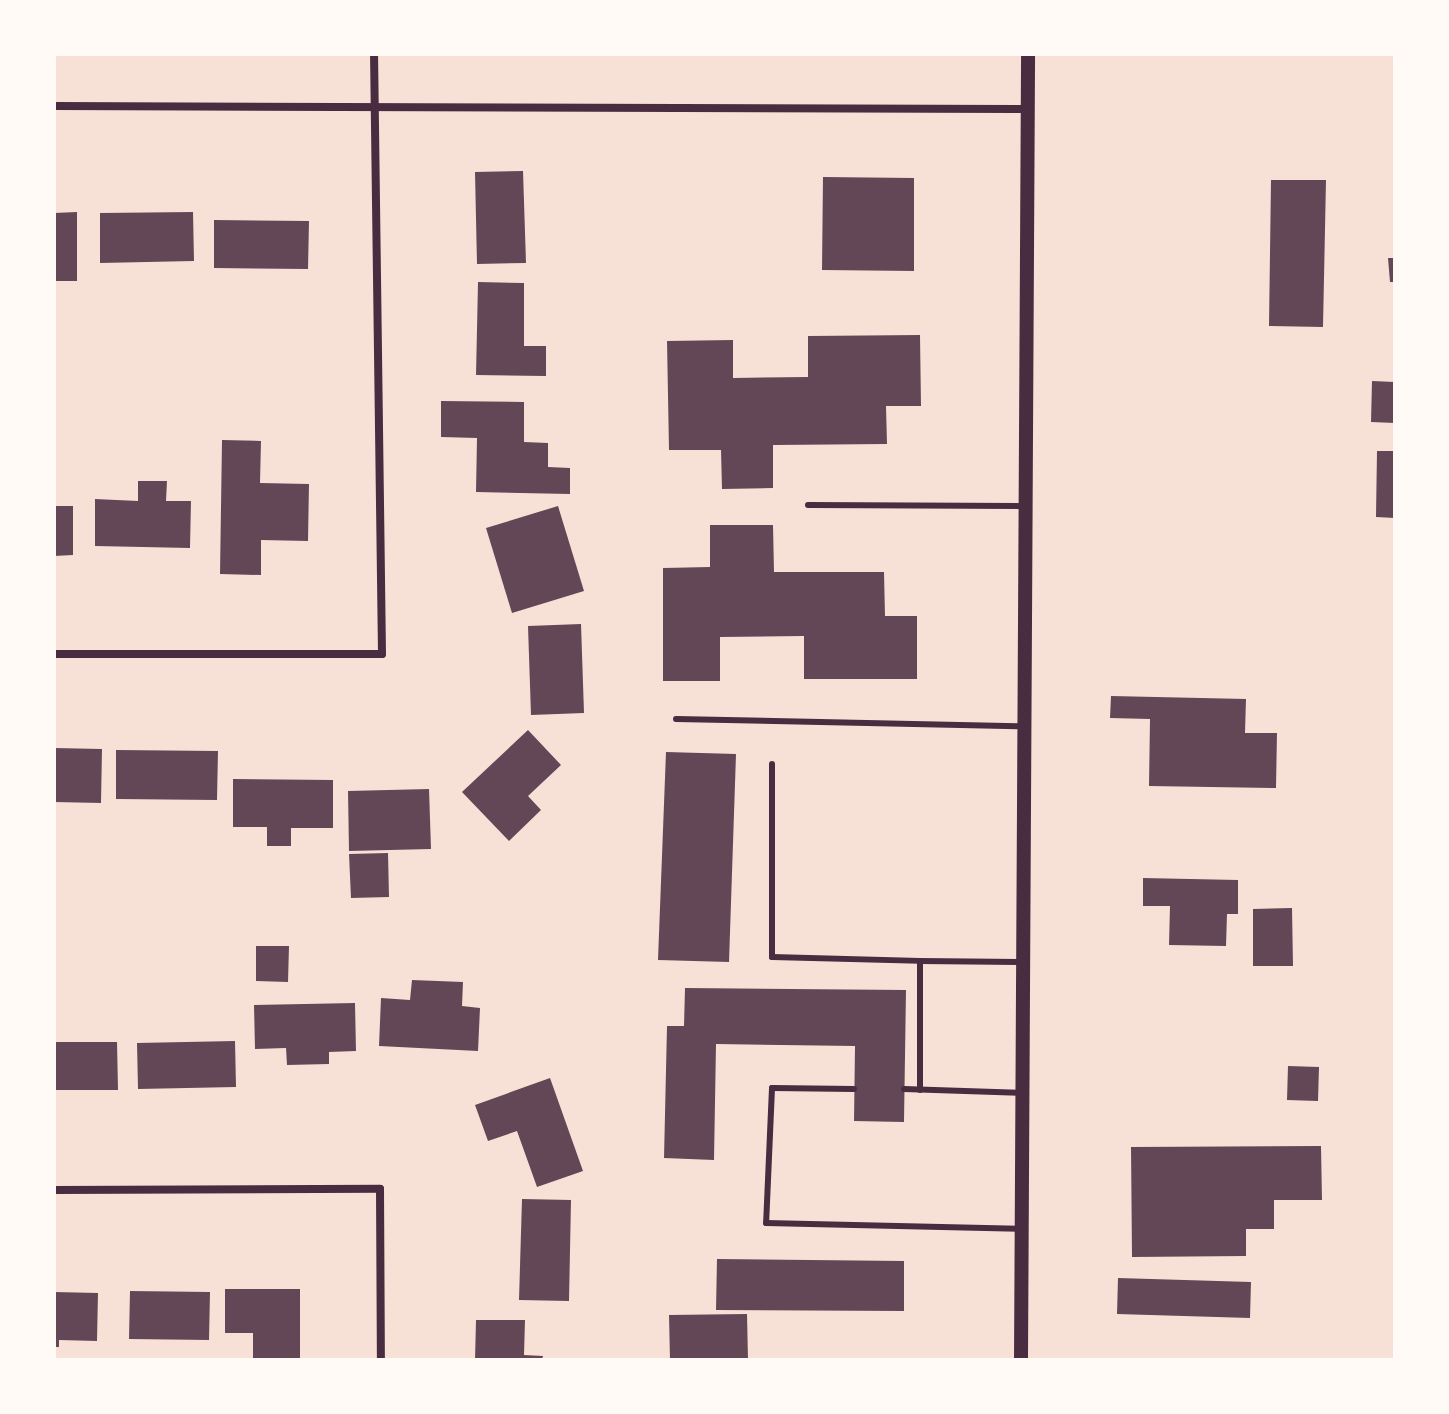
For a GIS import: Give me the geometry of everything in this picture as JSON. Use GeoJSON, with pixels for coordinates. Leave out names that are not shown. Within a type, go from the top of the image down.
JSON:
{"type":"FeatureCollection","features":[{"type":"Feature","properties":{"kind":"street"},"geometry":{"type":"LineString","coordinates":[[54,654],[382,654],[374,54]]}},
{"type":"Feature","properties":{"kind":"street"},"geometry":{"type":"LineString","coordinates":[[1021,1360],[1028,54]]}},
{"type":"Feature","properties":{"kind":"street"},"geometry":{"type":"LineString","coordinates":[[54,106],[374,104],[1027,109]]}},
{"type":"Feature","properties":{"kind":"street"},"geometry":{"type":"LineString","coordinates":[[54,1190],[380,1189],[381,1360]]}},
{"type":"Feature","properties":{"kind":"lane"},"geometry":{"type":"LineString","coordinates":[[808,505],[1025,506]]}},
{"type":"Feature","properties":{"kind":"lane"},"geometry":{"type":"LineString","coordinates":[[676,719],[1024,726]]}},
{"type":"Feature","properties":{"kind":"lane"},"geometry":{"type":"LineString","coordinates":[[772,764],[772,957],[1022,962]]}},
{"type":"Feature","properties":{"kind":"lane"},"geometry":{"type":"LineString","coordinates":[[920,961],[920,1090]]}},
{"type":"Feature","properties":{"kind":"lane"},"geometry":{"type":"LineString","coordinates":[[854,1089],[772,1088],[766,1223],[1021,1229]]}},
{"type":"Feature","properties":{"kind":"lane"},"geometry":{"type":"LineString","coordinates":[[904,1089],[1022,1093]]}},
{"type":"Feature","properties":{"kind":"building"},"geometry":{"type":"Polygon","coordinates":[[[523,171],[526,263],[477,264],[475,172],[523,171]]]}},
{"type":"Feature","properties":{"kind":"building"},"geometry":{"type":"Polygon","coordinates":[[[823,177],[914,178],[914,271],[822,270],[823,177]]]}},
{"type":"Feature","properties":{"kind":"building"},"geometry":{"type":"Polygon","coordinates":[[[1271,180],[1326,180],[1323,327],[1269,326],[1271,180]]]}},
{"type":"Feature","properties":{"kind":"building"},"geometry":{"type":"Polygon","coordinates":[[[77,212],[77,281],[54,281],[54,213],[77,212]]]}},
{"type":"Feature","properties":{"kind":"building"},"geometry":{"type":"Polygon","coordinates":[[[193,212],[194,261],[100,263],[100,213],[193,212]]]}},
{"type":"Feature","properties":{"kind":"building"},"geometry":{"type":"Polygon","coordinates":[[[214,220],[309,221],[308,269],[214,268],[214,220]]]}},
{"type":"Feature","properties":{"kind":"building"},"geometry":{"type":"Polygon","coordinates":[[[1388,258],[1395,258],[1395,282],[1390,282],[1388,258]]]}},
{"type":"Feature","properties":{"kind":"building"},"geometry":{"type":"Polygon","coordinates":[[[478,282],[524,283],[524,346],[546,346],[546,376],[476,375],[478,282]]]}},
{"type":"Feature","properties":{"kind":"building"},"geometry":{"type":"Polygon","coordinates":[[[920,335],[921,406],[886,406],[887,444],[773,445],[773,488],[722,489],[721,450],[669,450],[667,341],[733,340],[733,378],[808,377],[808,336],[920,335]]]}},
{"type":"Feature","properties":{"kind":"building"},"geometry":{"type":"Polygon","coordinates":[[[1372,381],[1395,382],[1395,423],[1371,422],[1372,381]]]}},
{"type":"Feature","properties":{"kind":"building"},"geometry":{"type":"Polygon","coordinates":[[[441,401],[524,402],[524,442],[548,443],[548,467],[570,468],[570,494],[476,492],[477,438],[441,437],[441,401]]]}},
{"type":"Feature","properties":{"kind":"building"},"geometry":{"type":"Polygon","coordinates":[[[222,440],[261,441],[260,483],[309,484],[308,541],[261,540],[261,575],[220,574],[222,440]]]}},
{"type":"Feature","properties":{"kind":"building"},"geometry":{"type":"Polygon","coordinates":[[[1377,451],[1395,451],[1395,518],[1376,517],[1377,451]]]}},
{"type":"Feature","properties":{"kind":"building"},"geometry":{"type":"Polygon","coordinates":[[[138,481],[167,481],[166,501],[191,501],[190,548],[95,546],[95,499],[138,501],[138,481]]]}},
{"type":"Feature","properties":{"kind":"building"},"geometry":{"type":"Polygon","coordinates":[[[54,506],[73,506],[73,555],[54,556],[54,506]]]}},
{"type":"Feature","properties":{"kind":"building"},"geometry":{"type":"Polygon","coordinates":[[[558,506],[584,591],[512,613],[486,528],[558,506]]]}},
{"type":"Feature","properties":{"kind":"building"},"geometry":{"type":"Polygon","coordinates":[[[710,525],[773,525],[774,572],[884,572],[885,616],[917,616],[917,679],[804,679],[804,636],[720,637],[720,681],[663,681],[663,568],[710,567],[710,525]]]}},
{"type":"Feature","properties":{"kind":"building"},"geometry":{"type":"Polygon","coordinates":[[[581,624],[584,713],[531,715],[528,626],[581,624]]]}},
{"type":"Feature","properties":{"kind":"building"},"geometry":{"type":"Polygon","coordinates":[[[1111,696],[1246,699],[1245,733],[1277,733],[1276,788],[1149,786],[1150,719],[1110,718],[1111,696]]]}},
{"type":"Feature","properties":{"kind":"building"},"geometry":{"type":"Polygon","coordinates":[[[528,730],[561,765],[528,796],[541,810],[509,841],[462,792],[528,730]]]}},
{"type":"Feature","properties":{"kind":"building"},"geometry":{"type":"Polygon","coordinates":[[[54,748],[102,749],[101,803],[54,802],[54,748]]]}},
{"type":"Feature","properties":{"kind":"building"},"geometry":{"type":"Polygon","coordinates":[[[116,750],[218,751],[217,800],[116,799],[116,750]]]}},
{"type":"Feature","properties":{"kind":"building"},"geometry":{"type":"Polygon","coordinates":[[[666,752],[736,754],[729,962],[658,960],[666,752]]]}},
{"type":"Feature","properties":{"kind":"building"},"geometry":{"type":"Polygon","coordinates":[[[233,779],[333,780],[333,828],[291,828],[291,846],[267,846],[267,827],[233,827],[233,779]]]}},
{"type":"Feature","properties":{"kind":"building"},"geometry":{"type":"Polygon","coordinates":[[[429,789],[431,849],[349,851],[348,791],[429,789]]]}},
{"type":"Feature","properties":{"kind":"building"},"geometry":{"type":"Polygon","coordinates":[[[388,853],[389,897],[351,898],[349,854],[388,853]]]}},
{"type":"Feature","properties":{"kind":"building"},"geometry":{"type":"Polygon","coordinates":[[[1143,878],[1238,880],[1238,914],[1227,914],[1226,946],[1169,945],[1170,906],[1143,906],[1143,878]]]}},
{"type":"Feature","properties":{"kind":"building"},"geometry":{"type":"Polygon","coordinates":[[[1292,908],[1293,966],[1253,966],[1253,909],[1292,908]]]}},
{"type":"Feature","properties":{"kind":"building"},"geometry":{"type":"Polygon","coordinates":[[[256,946],[289,946],[288,982],[256,981],[256,946]]]}},
{"type":"Feature","properties":{"kind":"building"},"geometry":{"type":"Polygon","coordinates":[[[412,980],[463,982],[462,1006],[480,1008],[478,1051],[379,1046],[381,998],[410,1000],[412,980]]]}},
{"type":"Feature","properties":{"kind":"building"},"geometry":{"type":"Polygon","coordinates":[[[685,988],[906,990],[904,1122],[854,1121],[855,1046],[716,1044],[714,1160],[664,1158],[667,1026],[684,1026],[685,988]]]}},
{"type":"Feature","properties":{"kind":"building"},"geometry":{"type":"Polygon","coordinates":[[[355,1003],[356,1051],[329,1052],[329,1064],[287,1065],[286,1048],[255,1049],[254,1005],[355,1003]]]}},
{"type":"Feature","properties":{"kind":"building"},"geometry":{"type":"Polygon","coordinates":[[[235,1041],[236,1087],[138,1089],[137,1043],[235,1041]]]}},
{"type":"Feature","properties":{"kind":"building"},"geometry":{"type":"Polygon","coordinates":[[[54,1042],[117,1042],[118,1090],[54,1090],[54,1042]]]}},
{"type":"Feature","properties":{"kind":"building"},"geometry":{"type":"Polygon","coordinates":[[[1288,1066],[1319,1067],[1318,1101],[1287,1100],[1288,1066]]]}},
{"type":"Feature","properties":{"kind":"building"},"geometry":{"type":"Polygon","coordinates":[[[550,1078],[583,1171],[537,1187],[517,1131],[488,1141],[475,1105],[550,1078]]]}},
{"type":"Feature","properties":{"kind":"building"},"geometry":{"type":"Polygon","coordinates":[[[1321,1146],[1322,1200],[1274,1200],[1274,1229],[1246,1229],[1246,1256],[1132,1257],[1131,1147],[1321,1146]]]}},
{"type":"Feature","properties":{"kind":"building"},"geometry":{"type":"Polygon","coordinates":[[[522,1199],[571,1200],[569,1301],[519,1300],[522,1199]]]}},
{"type":"Feature","properties":{"kind":"building"},"geometry":{"type":"Polygon","coordinates":[[[717,1259],[904,1261],[904,1311],[716,1310],[717,1259]]]}},
{"type":"Feature","properties":{"kind":"building"},"geometry":{"type":"Polygon","coordinates":[[[1118,1278],[1251,1282],[1250,1318],[1117,1314],[1118,1278]]]}},
{"type":"Feature","properties":{"kind":"building"},"geometry":{"type":"Polygon","coordinates":[[[225,1289],[300,1289],[300,1360],[253,1360],[253,1333],[225,1333],[225,1289]]]}},
{"type":"Feature","properties":{"kind":"building"},"geometry":{"type":"Polygon","coordinates":[[[130,1291],[210,1292],[209,1340],[129,1339],[130,1291]]]}},
{"type":"Feature","properties":{"kind":"building"},"geometry":{"type":"Polygon","coordinates":[[[54,1292],[98,1293],[97,1341],[59,1340],[59,1347],[54,1347],[54,1292]]]}},
{"type":"Feature","properties":{"kind":"building"},"geometry":{"type":"Polygon","coordinates":[[[747,1314],[748,1360],[670,1360],[669,1315],[747,1314]]]}},
{"type":"Feature","properties":{"kind":"building"},"geometry":{"type":"Polygon","coordinates":[[[476,1320],[525,1320],[524,1355],[543,1356],[542,1360],[475,1360],[476,1320]]]}}]}
